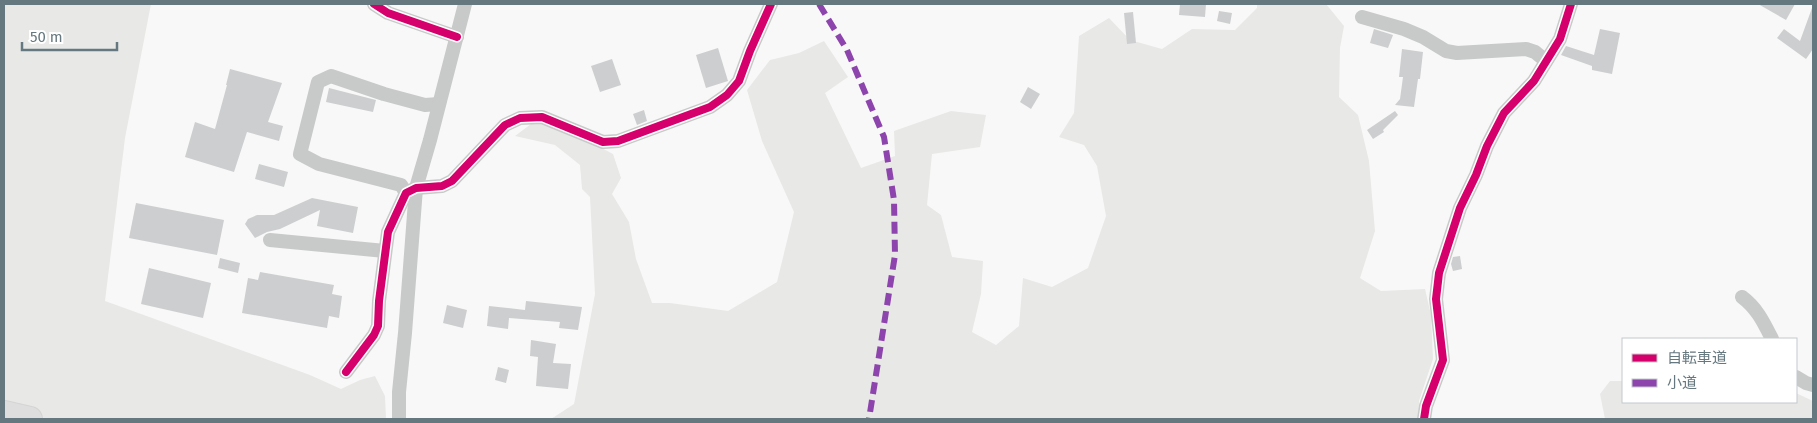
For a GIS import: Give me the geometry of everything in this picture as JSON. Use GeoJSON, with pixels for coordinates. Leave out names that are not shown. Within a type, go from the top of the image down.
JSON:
{"type":"FeatureCollection","features":[{"type":"Feature","properties":{"kind":"highway"},"geometry":{"type":"LineString","coordinates":[[4,413],[30,419]]}},
{"type":"Feature","properties":{"kind":"street"},"geometry":{"type":"LineString","coordinates":[[374,4],[388,13],[456,37]]}},
{"type":"Feature","properties":{"kind":"street"},"geometry":{"type":"LineString","coordinates":[[346,372],[374,335],[378,326],[379,301],[388,232],[411,191],[430,140],[465,4]]}},
{"type":"Feature","properties":{"kind":"street"},"geometry":{"type":"LineString","coordinates":[[439,104],[424,106],[330,76],[318,82],[300,154],[320,164],[401,186],[411,191],[442,186],[452,181],[505,125],[520,118],[542,117],[603,142],[618,141],[710,107],[727,95],[739,81],[771,4]]}},
{"type":"Feature","properties":{"kind":"street"},"geometry":{"type":"LineString","coordinates":[[1424,419],[1426,406],[1443,360],[1436,299],[1439,273],[1460,208],[1476,175],[1486,146],[1504,113],[1534,81],[1560,39],[1571,4]]}},
{"type":"Feature","properties":{"kind":"street"},"geometry":{"type":"LineString","coordinates":[[1362,17],[1404,29],[1446,50],[1457,53],[1479,50],[1526,49],[1535,52],[1546,61]]}},
{"type":"Feature","properties":{"kind":"street"},"geometry":{"type":"LineString","coordinates":[[399,419],[411,191]]}},
{"type":"Feature","properties":{"kind":"street"},"geometry":{"type":"LineString","coordinates":[[270,240],[385,251]]}},
{"type":"Feature","properties":{"kind":"street"},"geometry":{"type":"LineString","coordinates":[[1742,297],[1750,303],[1762,318],[1772,338]]}},
{"type":"Feature","properties":{"kind":"street"},"geometry":{"type":"LineString","coordinates":[[1797,378],[1813,385]]}},
{"type":"Feature","properties":{"kind":"shaded area"},"geometry":{"type":"Polygon","coordinates":[[[4,4],[151,4],[125,138],[105,301],[310,375],[341,389],[360,380],[375,376],[385,396],[386,419],[4,419],[4,4]]]}},
{"type":"Feature","properties":{"kind":"shaded area"},"geometry":{"type":"Polygon","coordinates":[[[1257,4],[1326,4],[1344,26],[1340,48],[1339,97],[1358,115],[1369,161],[1375,231],[1360,278],[1381,291],[1425,289],[1431,315],[1433,359],[1419,401],[1419,419],[551,419],[574,404],[595,294],[590,197],[582,189],[580,165],[555,145],[515,136],[535,121],[590,142],[613,154],[621,178],[612,194],[629,222],[636,259],[652,303],[670,303],[728,311],[777,282],[794,212],[762,141],[747,90],[770,60],[799,53],[824,41],[848,77],[825,93],[861,168],[895,156],[894,131],[951,111],[986,115],[980,147],[932,154],[927,205],[941,215],[952,257],[983,261],[981,294],[972,332],[996,345],[1019,326],[1023,278],[1052,287],[1088,268],[1106,216],[1097,166],[1084,145],[1059,137],[1074,113],[1079,36],[1109,18],[1130,40],[1162,49],[1192,29],[1235,30],[1257,8],[1257,4]]]}},
{"type":"Feature","properties":{"kind":"shaded area"},"geometry":{"type":"Polygon","coordinates":[[[1610,381],[1622,381],[1622,403],[1797,403],[1797,393],[1813,401],[1813,419],[1605,419],[1600,394],[1610,381]]]}},
{"type":"Feature","properties":{"kind":"building"},"geometry":{"type":"Polygon","coordinates":[[[1180,4],[1206,4],[1205,17],[1179,15],[1180,4]]]}},
{"type":"Feature","properties":{"kind":"building"},"geometry":{"type":"Polygon","coordinates":[[[1758,4],[1795,4],[1786,20],[1758,4]]]}},
{"type":"Feature","properties":{"kind":"building"},"geometry":{"type":"Polygon","coordinates":[[[1812,8],[1813,49],[1806,59],[1777,38],[1784,29],[1800,41],[1812,8]]]}},
{"type":"Feature","properties":{"kind":"building"},"geometry":{"type":"Polygon","coordinates":[[[1219,11],[1232,13],[1230,24],[1217,21],[1219,11]]]}},
{"type":"Feature","properties":{"kind":"building"},"geometry":{"type":"Polygon","coordinates":[[[1133,12],[1136,43],[1127,44],[1124,13],[1133,12]]]}},
{"type":"Feature","properties":{"kind":"building"},"geometry":{"type":"Polygon","coordinates":[[[1374,29],[1393,35],[1388,48],[1370,43],[1374,29]]]}},
{"type":"Feature","properties":{"kind":"building"},"geometry":{"type":"Polygon","coordinates":[[[1600,29],[1620,33],[1612,74],[1592,70],[1592,66],[1561,55],[1566,46],[1594,55],[1600,29]]]}},
{"type":"Feature","properties":{"kind":"building"},"geometry":{"type":"Polygon","coordinates":[[[718,48],[728,81],[706,88],[696,55],[718,48]]]}},
{"type":"Feature","properties":{"kind":"building"},"geometry":{"type":"Polygon","coordinates":[[[1402,49],[1423,52],[1414,107],[1395,105],[1400,99],[1403,77],[1399,77],[1402,49]]]}},
{"type":"Feature","properties":{"kind":"building"},"geometry":{"type":"Polygon","coordinates":[[[612,59],[621,85],[600,92],[591,66],[612,59]]]}},
{"type":"Feature","properties":{"kind":"building"},"geometry":{"type":"Polygon","coordinates":[[[230,69],[282,83],[268,122],[283,126],[279,141],[247,132],[234,172],[185,157],[195,122],[215,129],[230,69]]]}},
{"type":"Feature","properties":{"kind":"building"},"geometry":{"type":"Polygon","coordinates":[[[1028,87],[1040,94],[1031,109],[1020,102],[1028,87]]]}},
{"type":"Feature","properties":{"kind":"building"},"geometry":{"type":"Polygon","coordinates":[[[329,88],[376,100],[373,112],[326,102],[329,88]]]}},
{"type":"Feature","properties":{"kind":"building"},"geometry":{"type":"Polygon","coordinates":[[[644,110],[647,121],[637,125],[633,114],[644,110]]]}},
{"type":"Feature","properties":{"kind":"building"},"geometry":{"type":"Polygon","coordinates":[[[1395,111],[1398,115],[1383,130],[1384,132],[1373,139],[1367,130],[1395,111]]]}},
{"type":"Feature","properties":{"kind":"building"},"geometry":{"type":"Polygon","coordinates":[[[259,164],[288,172],[284,187],[255,179],[259,164]]]}},
{"type":"Feature","properties":{"kind":"building"},"geometry":{"type":"Polygon","coordinates":[[[312,198],[358,207],[353,233],[317,226],[320,210],[280,229],[267,232],[255,238],[245,224],[248,219],[257,215],[274,215],[312,198]]]}},
{"type":"Feature","properties":{"kind":"building"},"geometry":{"type":"Polygon","coordinates":[[[136,203],[224,220],[217,255],[129,238],[136,203]]]}},
{"type":"Feature","properties":{"kind":"building"},"geometry":{"type":"Polygon","coordinates":[[[1460,256],[1462,269],[1453,271],[1451,264],[1453,257],[1460,256]]]}},
{"type":"Feature","properties":{"kind":"building"},"geometry":{"type":"Polygon","coordinates":[[[220,258],[240,263],[238,273],[218,268],[220,258]]]}},
{"type":"Feature","properties":{"kind":"building"},"geometry":{"type":"Polygon","coordinates":[[[149,268],[211,283],[203,318],[141,304],[149,268]]]}},
{"type":"Feature","properties":{"kind":"building"},"geometry":{"type":"Polygon","coordinates":[[[260,272],[334,285],[332,294],[342,296],[339,318],[329,316],[327,328],[242,313],[248,278],[258,280],[260,272]]]}},
{"type":"Feature","properties":{"kind":"building"},"geometry":{"type":"Polygon","coordinates":[[[526,301],[582,307],[578,330],[559,328],[560,322],[509,318],[508,329],[487,326],[489,306],[525,310],[526,301]]]}},
{"type":"Feature","properties":{"kind":"building"},"geometry":{"type":"Polygon","coordinates":[[[447,305],[467,310],[463,328],[443,323],[447,305]]]}},
{"type":"Feature","properties":{"kind":"building"},"geometry":{"type":"Polygon","coordinates":[[[531,340],[556,344],[553,363],[571,364],[568,389],[536,386],[538,357],[530,356],[531,340]]]}},
{"type":"Feature","properties":{"kind":"building"},"geometry":{"type":"Polygon","coordinates":[[[498,367],[509,370],[506,383],[495,380],[498,367]]]}},
{"type":"Feature","properties":{"kind":"marked path"},"geometry":{"type":"LineString","coordinates":[[819,4],[847,50],[884,137],[894,200],[895,255],[869,419]]}},
{"type":"Feature","properties":{"kind":"cycle path"},"geometry":{"type":"LineString","coordinates":[[374,4],[388,13],[457,37]]}},
{"type":"Feature","properties":{"kind":"cycle path"},"geometry":{"type":"LineString","coordinates":[[346,372],[374,335],[378,326],[379,301],[388,232],[406,193],[416,188],[442,186],[452,181],[505,125],[520,118],[542,117],[603,142],[618,141],[710,107],[727,95],[739,81],[771,4]]}},
{"type":"Feature","properties":{"kind":"cycle path"},"geometry":{"type":"LineString","coordinates":[[1424,419],[1426,406],[1443,360],[1436,299],[1439,273],[1460,208],[1487,146],[1504,113],[1534,81],[1560,39],[1571,4]]}}]}
